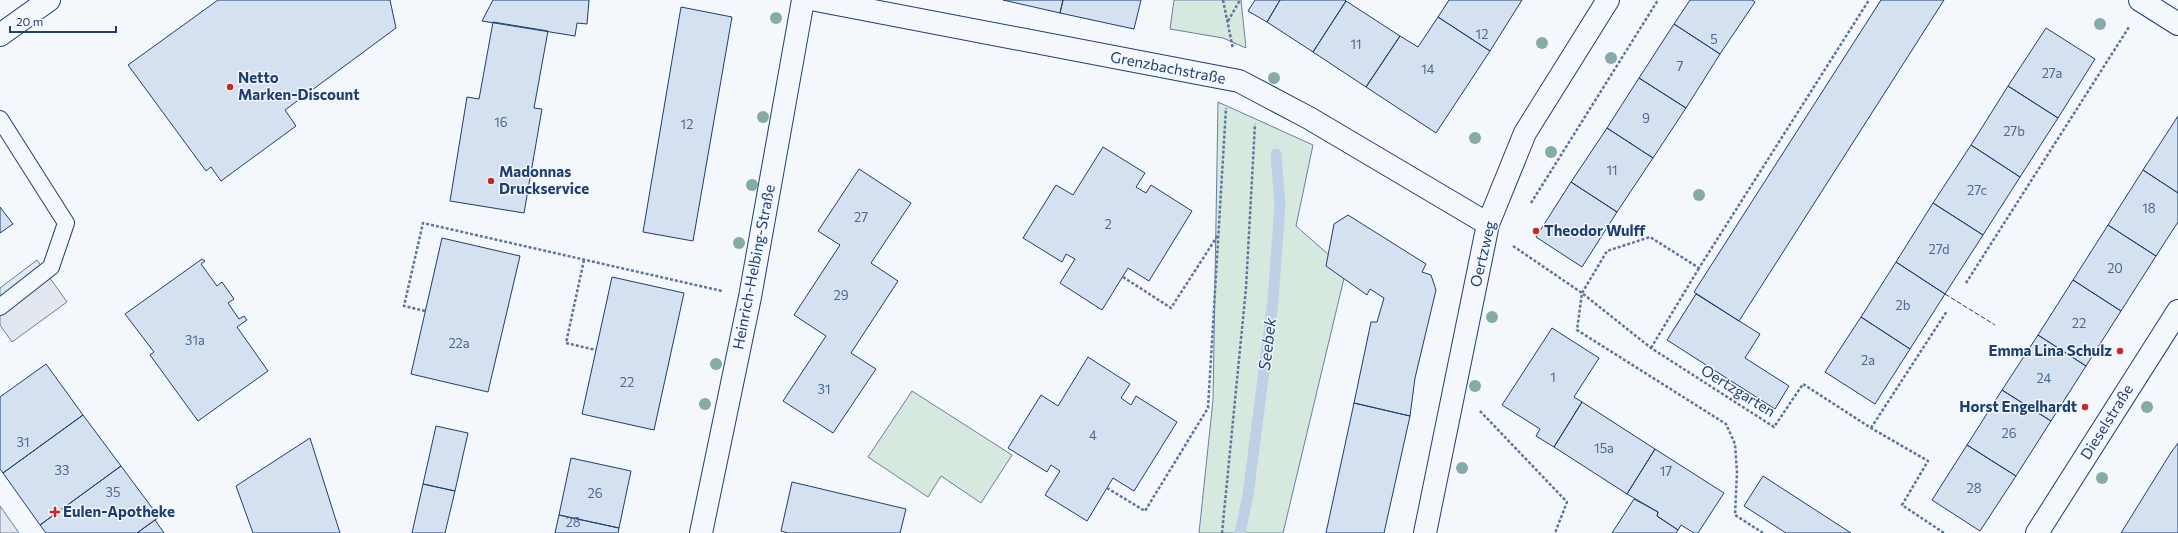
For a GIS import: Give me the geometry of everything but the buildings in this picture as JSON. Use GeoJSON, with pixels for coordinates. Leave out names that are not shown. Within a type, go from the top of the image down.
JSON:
{"type":"FeatureCollection","features":[{"type":"Feature","properties":{"kind":"street"},"geometry":{"type":"LineString","coordinates":[[0,35],[49,0]]}},
{"type":"Feature","properties":{"kind":"street","name":"Heinrich-Helbing-Straße"},"geometry":{"type":"LineString","coordinates":[[700,533],[750,297],[803,0]]}},
{"type":"Feature","properties":{"kind":"street","name":"Grenzbachstraße"},"geometry":{"type":"LineString","coordinates":[[816,0],[1239,82],[1309,118],[1488,224]]}},
{"type":"Feature","properties":{"kind":"street","name":"Oertzweg"},"geometry":{"type":"LineString","coordinates":[[1425,533],[1488,224],[1525,133],[1608,0]]}},
{"type":"Feature","properties":{"kind":"street"},"geometry":{"type":"LineString","coordinates":[[2142,1],[2178,24]]}},
{"type":"Feature","properties":{"kind":"street","name":"Dieselstraße"},"geometry":{"type":"LineString","coordinates":[[2037,533],[2178,311]]}},
{"type":"Feature","properties":{"kind":"lane"},"geometry":{"type":"LineString","coordinates":[[0,119],[66,223],[51,267],[0,307]]}},
{"type":"Feature","properties":{"kind":"path"},"geometry":{"type":"LineString","coordinates":[[1223,0],[1227,21],[1240,0]]}},
{"type":"Feature","properties":{"kind":"path"},"geometry":{"type":"LineString","coordinates":[[1527,209],[1658,0]]}},
{"type":"Feature","properties":{"kind":"path"},"geometry":{"type":"LineString","coordinates":[[1651,348],[1699,268],[1869,0]]}},
{"type":"Feature","properties":{"kind":"path"},"geometry":{"type":"LineString","coordinates":[[1966,283],[2142,1]]}},
{"type":"Feature","properties":{"kind":"path"},"geometry":{"type":"LineString","coordinates":[[1107,488],[1145,511],[1208,408],[1228,79]]}},
{"type":"Feature","properties":{"kind":"path"},"geometry":{"type":"LineString","coordinates":[[1222,533],[1246,288],[1252,188]]}},
{"type":"Feature","properties":{"kind":"path"},"geometry":{"type":"LineString","coordinates":[[425,311],[404,306],[423,223],[750,297]]}},
{"type":"Feature","properties":{"kind":"path","name":"Oertzgarten"},"geometry":{"type":"LineString","coordinates":[[1488,224],[1507,241],[1582,293],[1651,348],[1774,427],[1803,384],[1871,428],[1928,461],[1902,505],[1944,533]]}},
{"type":"Feature","properties":{"kind":"path"},"geometry":{"type":"LineString","coordinates":[[1123,277],[1171,308],[1219,234]]}},
{"type":"Feature","properties":{"kind":"path"},"geometry":{"type":"LineString","coordinates":[[1699,268],[1650,237],[1607,251],[1582,293],[1577,330],[1726,424],[1735,444],[1737,472],[1735,515],[1763,533]]}},
{"type":"Feature","properties":{"kind":"path"},"geometry":{"type":"LineString","coordinates":[[584,260],[566,343],[596,350]]}},
{"type":"Feature","properties":{"kind":"path"},"geometry":{"type":"LineString","coordinates":[[1871,428],[1947,311]]}},
{"type":"Feature","properties":{"kind":"path"},"geometry":{"type":"LineString","coordinates":[[1455,385],[1567,502],[1555,533]]}},
{"type":"Feature","properties":{"kind":"shaded area"},"geometry":{"type":"Polygon","coordinates":[[[1174,0],[1241,0],[1246,48],[1223,38],[1170,29],[1174,0]]]}},
{"type":"Feature","properties":{"kind":"shaded area"},"geometry":{"type":"Polygon","coordinates":[[[1218,102],[1313,145],[1296,226],[1346,270],[1283,533],[1199,533],[1213,400],[1218,102]]]}},
{"type":"Feature","properties":{"kind":"shaded area"},"geometry":{"type":"Polygon","coordinates":[[[37,260],[67,302],[12,342],[0,325],[0,288],[37,260]]]}},
{"type":"Feature","properties":{"kind":"shaded area"},"geometry":{"type":"Polygon","coordinates":[[[912,391],[1012,455],[981,503],[941,476],[928,497],[868,457],[912,391]]]}},
{"type":"Feature","properties":{"kind":"shaded area"},"geometry":{"type":"Polygon","coordinates":[[[0,506],[19,533],[0,533],[0,506]]]}},
{"type":"Feature","properties":{"kind":"waterway","name":"Seebek"},"geometry":{"type":"LineString","coordinates":[[1240,533],[1248,495],[1273,301],[1280,205],[1276,154]]}},
{"type":"Feature","properties":{"kind":"fence"},"geometry":{"type":"LineString","coordinates":[[1945,294],[1995,325]]}},
{"type":"Feature","properties":{"kind":"place","name":"Netto Marken-Discount"},"geometry":{"type":"Point","coordinates":[230,87]}},
{"type":"Feature","properties":{"kind":"place","name":"Madonnas Druckservice"},"geometry":{"type":"Point","coordinates":[491,181]}},
{"type":"Feature","properties":{"kind":"place","name":"Theodor Wulff"},"geometry":{"type":"Point","coordinates":[1536,231]}},
{"type":"Feature","properties":{"kind":"place","name":"Emma Lina Schulz"},"geometry":{"type":"Point","coordinates":[2120,351]}},
{"type":"Feature","properties":{"kind":"place","name":"Horst Engelhardt"},"geometry":{"type":"Point","coordinates":[2085,407]}},
{"type":"Feature","properties":{"kind":"place","name":"Eulen-Apotheke"},"geometry":{"type":"Point","coordinates":[55,512]}}]}
